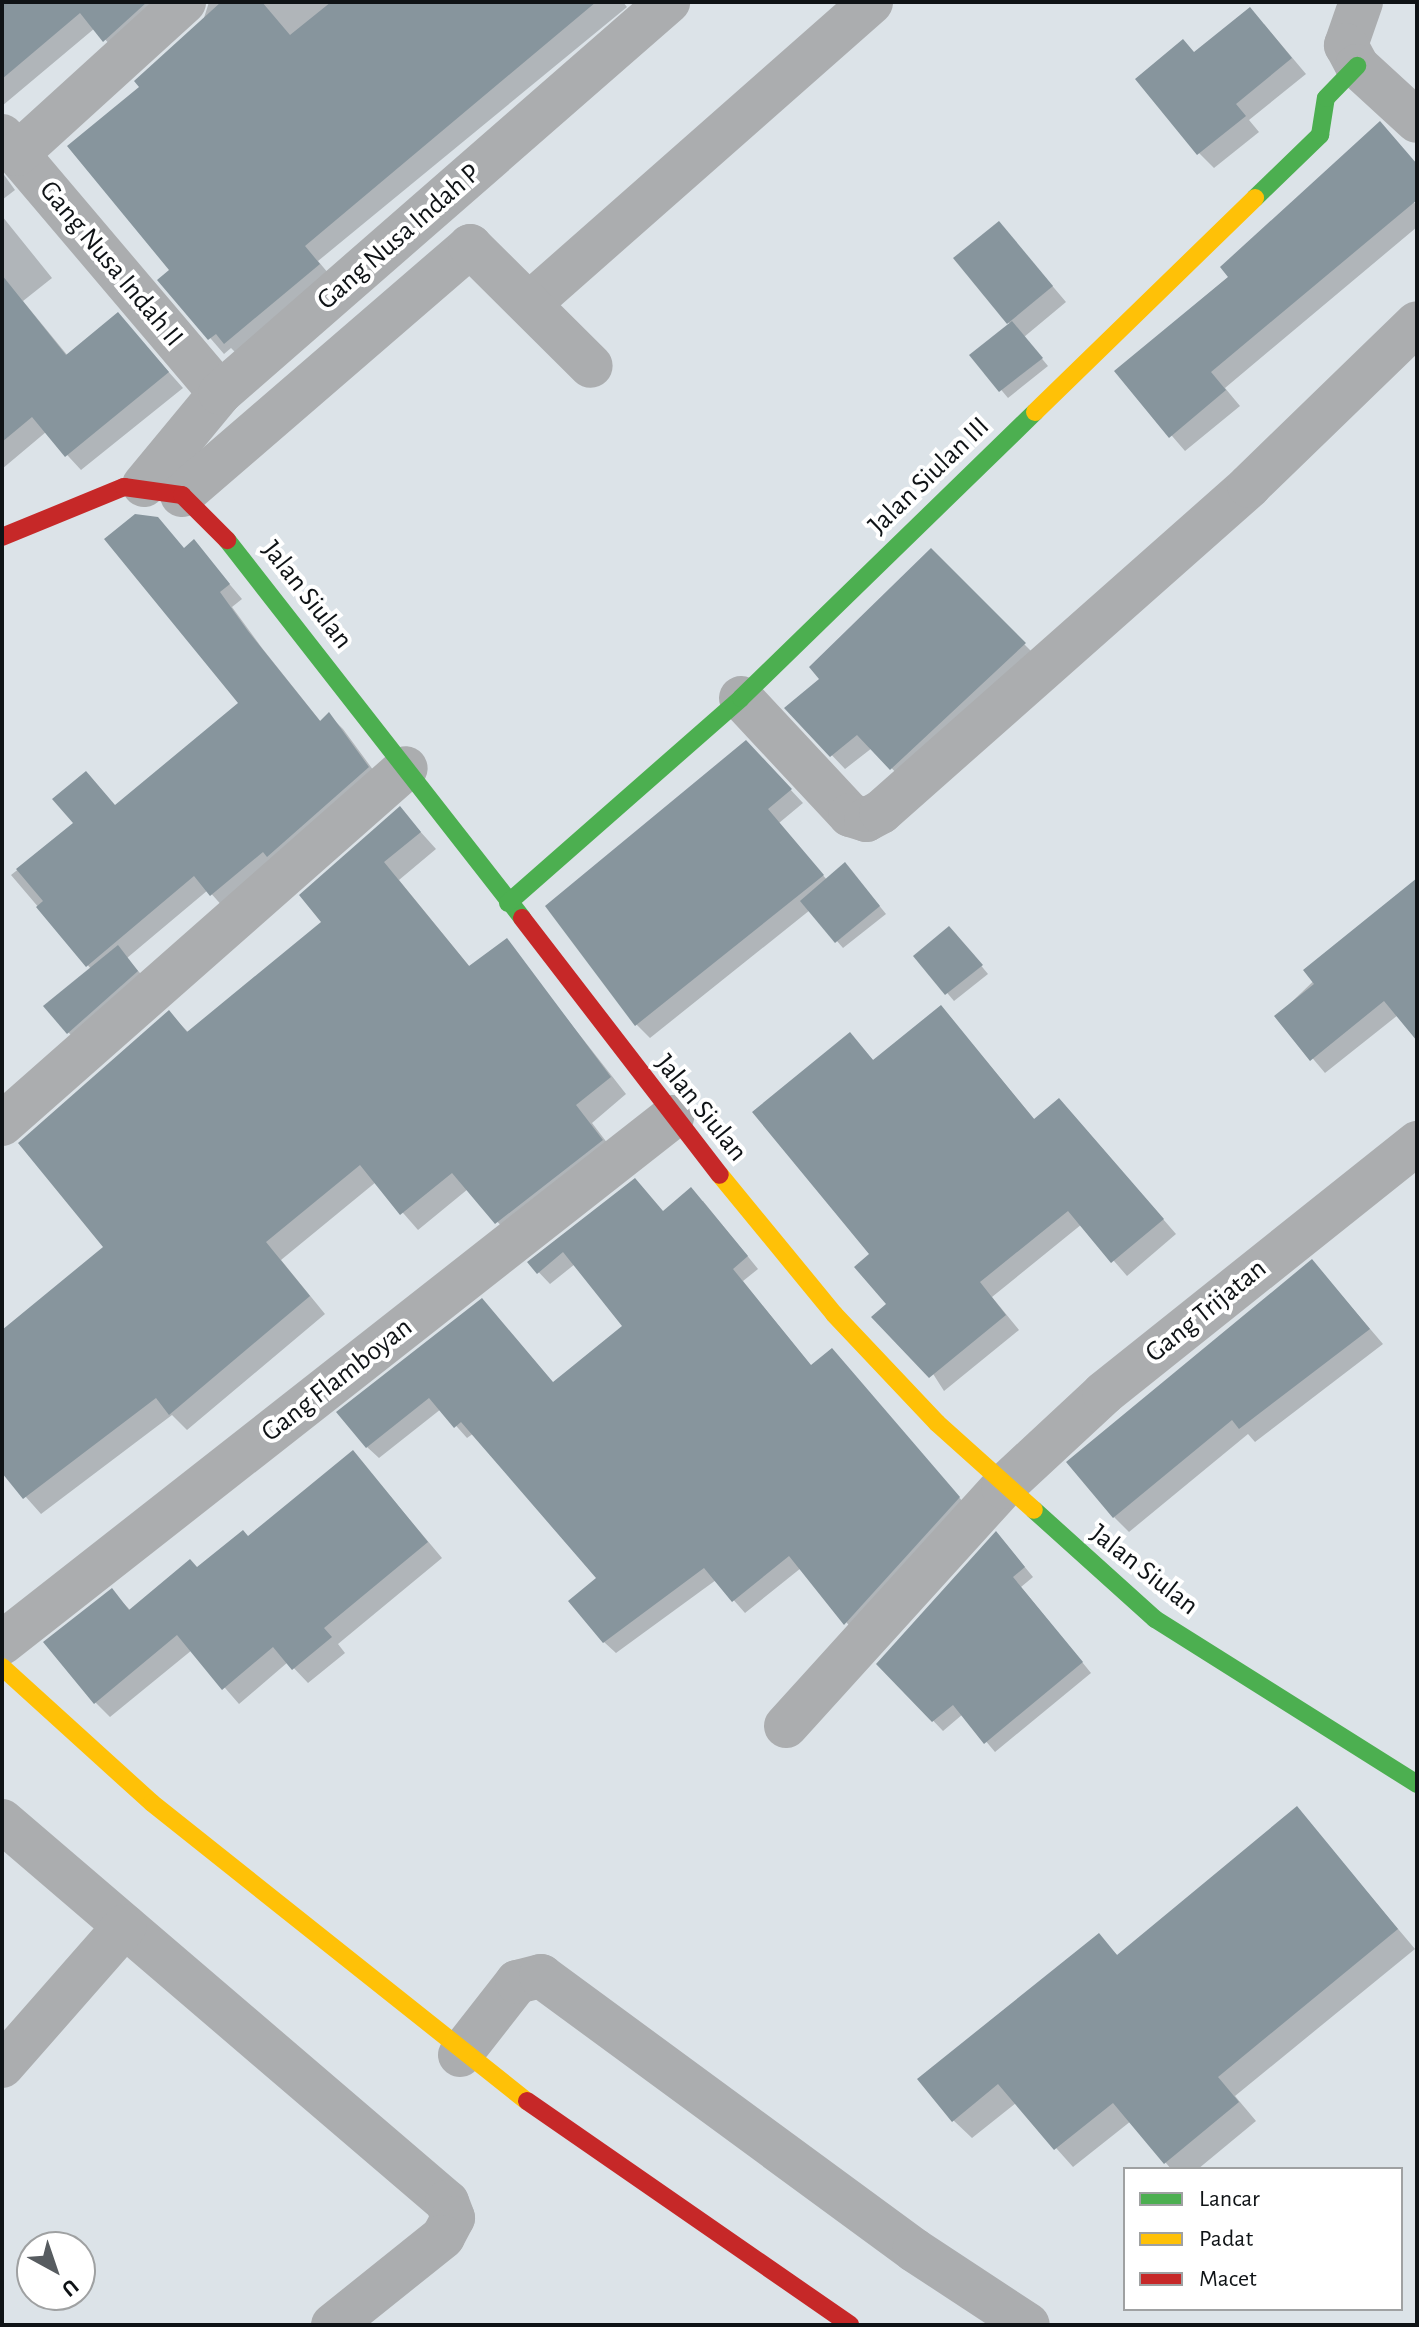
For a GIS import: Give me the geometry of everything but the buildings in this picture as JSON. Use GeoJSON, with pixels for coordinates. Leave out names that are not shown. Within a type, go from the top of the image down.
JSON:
{"type":"FeatureCollection","features":[{"type":"Feature","properties":{"kind":"street"},"geometry":{"type":"LineString","coordinates":[[9,145],[184,2]]}},
{"type":"Feature","properties":{"kind":"street","name":"Gang Nusa Indah P"},"geometry":{"type":"LineString","coordinates":[[163,490],[220,393],[668,2]]}},
{"type":"Feature","properties":{"kind":"street"},"geometry":{"type":"LineString","coordinates":[[529,304],[871,2]]}},
{"type":"Feature","properties":{"kind":"street"},"geometry":{"type":"LineString","coordinates":[[1361,2],[1347,26],[1346,45],[1357,66],[1417,121]]}},
{"type":"Feature","properties":{"kind":"street","name":"Jalan Siulan III"},"geometry":{"type":"LineString","coordinates":[[508,903],[741,698],[1320,135],[1326,98],[1357,66]]}},
{"type":"Feature","properties":{"kind":"street","name":"Gang Nusa Indah II"},"geometry":{"type":"LineString","coordinates":[[9,145],[220,393]]}},
{"type":"Feature","properties":{"kind":"street"},"geometry":{"type":"LineString","coordinates":[[2,537],[163,490],[470,246],[591,366]]}},
{"type":"Feature","properties":{"kind":"street"},"geometry":{"type":"LineString","coordinates":[[741,698],[850,815],[866,820],[881,812],[1249,486],[1417,323]]}},
{"type":"Feature","properties":{"kind":"street","name":"Jalan Siulan"},"geometry":{"type":"LineString","coordinates":[[163,490],[244,559],[672,1117],[834,1314],[1003,1487],[1155,1619],[1417,1784]]}},
{"type":"Feature","properties":{"kind":"street"},"geometry":{"type":"LineString","coordinates":[[2,1124],[406,768]]}},
{"type":"Feature","properties":{"kind":"street","name":"Gang Flamboyan"},"geometry":{"type":"LineString","coordinates":[[2,1643],[672,1117]]}},
{"type":"Feature","properties":{"kind":"street","name":"Gang Trijatan"},"geometry":{"type":"LineString","coordinates":[[786,1726],[1003,1487],[1104,1393],[1417,1143]]}},
{"type":"Feature","properties":{"kind":"street"},"geometry":{"type":"LineString","coordinates":[[2,1667],[152,1803],[460,2055],[850,2325]]}},
{"type":"Feature","properties":{"kind":"street"},"geometry":{"type":"LineString","coordinates":[[2,1821],[447,2202],[453,2218],[443,2237],[333,2325]]}},
{"type":"Feature","properties":{"kind":"street"},"geometry":{"type":"LineString","coordinates":[[2,2066],[125,1926]]}},
{"type":"Feature","properties":{"kind":"street"},"geometry":{"type":"LineString","coordinates":[[460,2055],[517,1982],[541,1976],[914,2250],[1028,2325]]}},
{"type":"Feature","properties":{"kind":"traffic: fast"},"geometry":{"type":"LineString","coordinates":[[1255,198],[1320,135],[1326,98],[1357,66]]}},
{"type":"Feature","properties":{"kind":"traffic: fast"},"geometry":{"type":"LineString","coordinates":[[508,903],[741,698],[1035,412]]}},
{"type":"Feature","properties":{"kind":"traffic: fast"},"geometry":{"type":"LineString","coordinates":[[227,540],[522,918]]}},
{"type":"Feature","properties":{"kind":"traffic: fast"},"geometry":{"type":"LineString","coordinates":[[1034,1510],[1155,1619],[1417,1784]]}},
{"type":"Feature","properties":{"kind":"traffic: slow"},"geometry":{"type":"LineString","coordinates":[[1035,412],[1255,198]]}},
{"type":"Feature","properties":{"kind":"traffic: slow"},"geometry":{"type":"LineString","coordinates":[[720,1175],[834,1314],[937,1423],[1034,1510]]}},
{"type":"Feature","properties":{"kind":"traffic: slow"},"geometry":{"type":"LineString","coordinates":[[2,1667],[152,1803],[527,2101]]}},
{"type":"Feature","properties":{"kind":"traffic: jam"},"geometry":{"type":"LineString","coordinates":[[2,537],[124,487],[182,495],[227,540]]}},
{"type":"Feature","properties":{"kind":"traffic: jam"},"geometry":{"type":"LineString","coordinates":[[522,918],[720,1175]]}},
{"type":"Feature","properties":{"kind":"traffic: jam"},"geometry":{"type":"LineString","coordinates":[[527,2101],[850,2325]]}}]}
